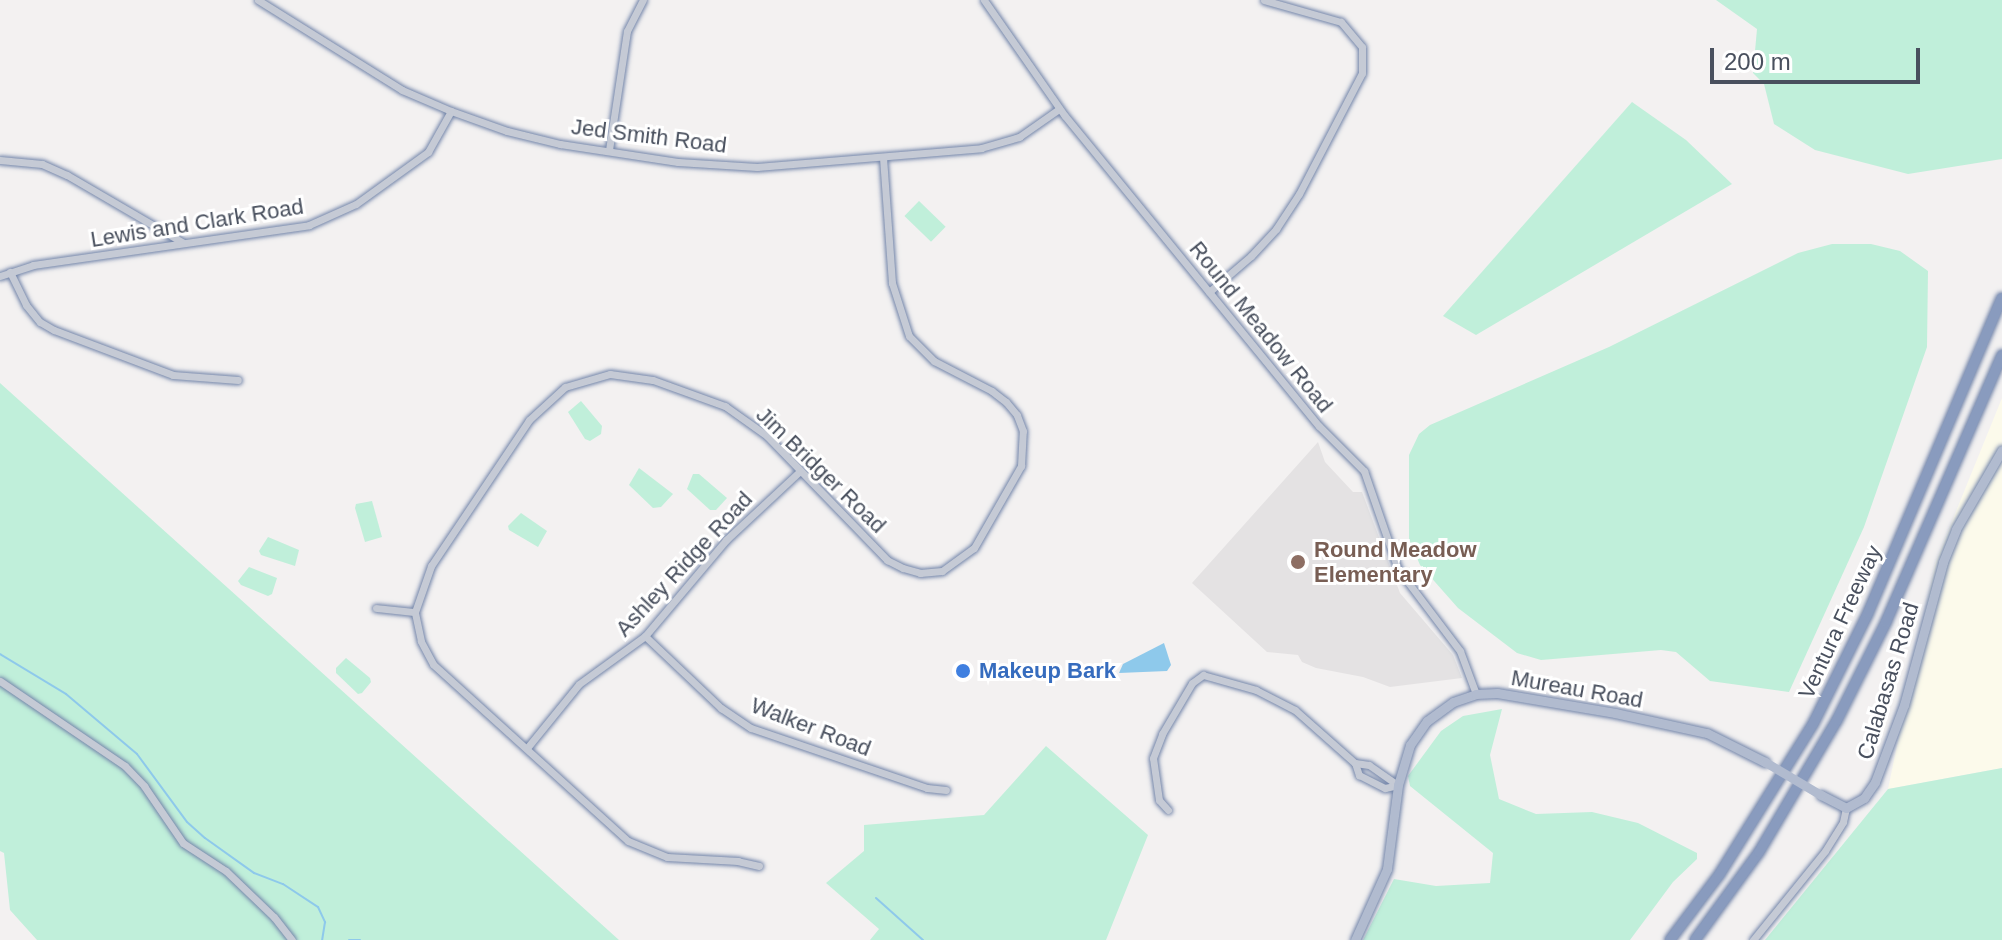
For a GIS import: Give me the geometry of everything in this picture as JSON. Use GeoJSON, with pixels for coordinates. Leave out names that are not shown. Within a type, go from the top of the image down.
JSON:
{"type":"FeatureCollection","features":[{"type":"Feature","properties":{"kind":"highway","name":"Ventura Freeway"},"geometry":{"type":"LineString","coordinates":[[1670,940],[1719,875],[1813,724],[1868,613],[2002,298]]}},
{"type":"Feature","properties":{"kind":"highway","name":"Ventura Freeway"},"geometry":{"type":"LineString","coordinates":[[1695,940],[1766,840],[1837,720],[1886,622],[2002,355]]}},
{"type":"Feature","properties":{"kind":"main road","name":"Calabasas Road"},"geometry":{"type":"LineString","coordinates":[[1846,808],[1864,798],[1885,761],[1904,705],[1943,562],[1956,529],[2002,450]]}},
{"type":"Feature","properties":{"kind":"main road","name":"Mureau Road"},"geometry":{"type":"LineString","coordinates":[[1355,940],[1387,869],[1398,785],[1410,745],[1427,721],[1453,702],[1476,694],[1530,697],[1673,724],[1719,738],[1846,808]]}},
{"type":"Feature","properties":{"kind":"street","name":"Jed Smith Road"},"geometry":{"type":"LineString","coordinates":[[258,0],[402,90],[451,111],[534,137],[678,162],[757,167],[1004,144],[1059,109]]}},
{"type":"Feature","properties":{"kind":"street"},"geometry":{"type":"LineString","coordinates":[[609,150],[627,31],[643,0]]}},
{"type":"Feature","properties":{"kind":"street","name":"Round Meadow Road"},"geometry":{"type":"LineString","coordinates":[[984,0],[1059,109],[1323,431],[1364,471],[1398,569],[1411,592],[1460,651],[1476,694]]}},
{"type":"Feature","properties":{"kind":"street"},"geometry":{"type":"LineString","coordinates":[[1209,292],[1251,256],[1276,229],[1299,194],[1362,73],[1362,47],[1356,35],[1341,22],[1264,0]]}},
{"type":"Feature","properties":{"kind":"street","name":"Lewis and Clark Road"},"geometry":{"type":"LineString","coordinates":[[0,276],[184,243],[309,225],[332,217],[428,152],[451,111]]}},
{"type":"Feature","properties":{"kind":"street","name":"Jim Bridger Road"},"geometry":{"type":"LineString","coordinates":[[415,612],[431,566],[529,420],[565,387],[610,374],[631,376],[725,406],[767,436],[887,560],[920,573],[942,571],[974,548],[1021,466],[1025,449],[1017,415],[992,391],[925,355],[909,336],[900,318],[892,283],[883,157]]}},
{"type":"Feature","properties":{"kind":"street"},"geometry":{"type":"LineString","coordinates":[[0,160],[42,164],[67,175],[184,243]]}},
{"type":"Feature","properties":{"kind":"street"},"geometry":{"type":"LineString","coordinates":[[10,272],[26,305],[40,322],[54,330],[173,375],[238,380]]}},
{"type":"Feature","properties":{"kind":"street","name":"Ashley Ridge Road"},"geometry":{"type":"LineString","coordinates":[[527,748],[588,675],[645,636],[726,540],[800,471]]}},
{"type":"Feature","properties":{"kind":"street"},"geometry":{"type":"LineString","coordinates":[[376,608],[415,612],[421,641],[433,664],[639,848],[667,857],[738,861],[759,866]]}},
{"type":"Feature","properties":{"kind":"street","name":"Walker Road"},"geometry":{"type":"LineString","coordinates":[[645,636],[721,708],[751,728],[927,788],[946,790]]}},
{"type":"Feature","properties":{"kind":"street"},"geometry":{"type":"LineString","coordinates":[[1168,810],[1159,800],[1153,758],[1162,734],[1192,683],[1203,675],[1256,690],[1295,710],[1355,763],[1369,765],[1398,785]]}},
{"type":"Feature","properties":{"kind":"street"},"geometry":{"type":"LineString","coordinates":[[0,681],[125,766],[144,786],[183,843],[226,871],[274,917],[292,940]]}},
{"type":"Feature","properties":{"kind":"street","name":"Calabasas Road"},"geometry":{"type":"LineString","coordinates":[[1753,940],[1825,851],[1843,822],[1846,808]]}},
{"type":"Feature","properties":{"kind":"shaded area"},"geometry":{"type":"Polygon","coordinates":[[[2002,398],[2002,768],[1888,789],[1935,563],[2002,398]]]}},
{"type":"Feature","properties":{"kind":"shaded area","name":"Round Meadow Elementary"},"geometry":{"type":"Polygon","coordinates":[[[1318,442],[1325,462],[1353,492],[1362,492],[1400,593],[1453,655],[1462,678],[1390,687],[1363,677],[1316,668],[1302,662],[1298,655],[1267,652],[1192,583],[1318,442]]]}},
{"type":"Feature","properties":{"kind":"green space"},"geometry":{"type":"Polygon","coordinates":[[[1716,0],[2002,0],[2002,159],[1908,174],[1815,150],[1774,124],[1764,84],[1753,73],[1757,29],[1716,0]]]}},
{"type":"Feature","properties":{"kind":"green space"},"geometry":{"type":"Polygon","coordinates":[[[1632,102],[1686,140],[1732,184],[1476,335],[1443,316],[1632,102]]]}},
{"type":"Feature","properties":{"kind":"green space"},"geometry":{"type":"Polygon","coordinates":[[[919,201],[946,227],[931,242],[904,216],[919,201]]]}},
{"type":"Feature","properties":{"kind":"green space"},"geometry":{"type":"Polygon","coordinates":[[[1832,244],[1871,244],[1900,251],[1928,271],[1927,347],[1864,527],[1789,692],[1710,681],[1676,652],[1661,650],[1541,660],[1517,653],[1458,608],[1420,565],[1409,539],[1409,455],[1419,434],[1430,425],[1609,347],[1798,253],[1832,244]]]}},
{"type":"Feature","properties":{"kind":"green space"},"geometry":{"type":"Polygon","coordinates":[[[0,383],[619,940],[37,940],[10,910],[4,853],[0,851],[0,383]]]}},
{"type":"Feature","properties":{"kind":"green space"},"geometry":{"type":"Polygon","coordinates":[[[581,401],[602,426],[601,434],[590,441],[585,439],[568,412],[581,401]]]}},
{"type":"Feature","properties":{"kind":"green space"},"geometry":{"type":"Polygon","coordinates":[[[639,468],[673,494],[661,507],[653,508],[629,485],[639,468]]]}},
{"type":"Feature","properties":{"kind":"green space"},"geometry":{"type":"Polygon","coordinates":[[[693,474],[699,474],[727,498],[716,510],[710,510],[687,489],[693,474]]]}},
{"type":"Feature","properties":{"kind":"green space"},"geometry":{"type":"Polygon","coordinates":[[[372,501],[382,537],[365,542],[355,508],[356,504],[372,501]]]}},
{"type":"Feature","properties":{"kind":"green space"},"geometry":{"type":"Polygon","coordinates":[[[521,513],[547,531],[538,547],[509,530],[508,526],[521,513]]]}},
{"type":"Feature","properties":{"kind":"green space"},"geometry":{"type":"Polygon","coordinates":[[[268,537],[299,550],[295,566],[261,555],[259,551],[268,537]]]}},
{"type":"Feature","properties":{"kind":"green space"},"geometry":{"type":"Polygon","coordinates":[[[249,567],[277,578],[272,594],[268,596],[241,585],[238,581],[249,567]]]}},
{"type":"Feature","properties":{"kind":"green space"},"geometry":{"type":"Polygon","coordinates":[[[346,658],[370,678],[371,682],[362,693],[358,694],[336,673],[336,668],[346,658]]]}},
{"type":"Feature","properties":{"kind":"green space"},"geometry":{"type":"Polygon","coordinates":[[[1502,709],[1490,755],[1499,799],[1536,814],[1592,812],[1638,823],[1697,853],[1697,859],[1673,882],[1630,940],[1363,940],[1394,879],[1436,886],[1490,883],[1493,853],[1410,786],[1408,776],[1441,731],[1463,716],[1502,709]]]}},
{"type":"Feature","properties":{"kind":"green space"},"geometry":{"type":"Polygon","coordinates":[[[1046,746],[1148,835],[1106,940],[870,940],[879,929],[826,883],[864,851],[864,825],[984,815],[1046,746]]]}},
{"type":"Feature","properties":{"kind":"green space"},"geometry":{"type":"Polygon","coordinates":[[[2002,768],[2002,940],[1765,940],[1888,789],[2002,768]]]}},
{"type":"Feature","properties":{"kind":"water"},"geometry":{"type":"Polygon","coordinates":[[[1164,643],[1171,665],[1167,671],[1119,673],[1123,664],[1164,643]]]}},
{"type":"Feature","properties":{"kind":"waterway"},"geometry":{"type":"LineString","coordinates":[[0,654],[66,694],[137,754],[187,822],[205,838],[254,873],[283,884],[318,907],[325,922],[322,940]]}},
{"type":"Feature","properties":{"kind":"waterway"},"geometry":{"type":"LineString","coordinates":[[876,898],[923,940]]}},
{"type":"Feature","properties":{"kind":"waterway"},"geometry":{"type":"LineString","coordinates":[[349,940],[360,940]]}},
{"type":"Feature","properties":{"kind":"place","name":"Round Meadow Elementary"},"geometry":{"type":"Point","coordinates":[1298,562]}},
{"type":"Feature","properties":{"kind":"place","name":"Makeup Bark"},"geometry":{"type":"Point","coordinates":[963,671]}}]}
